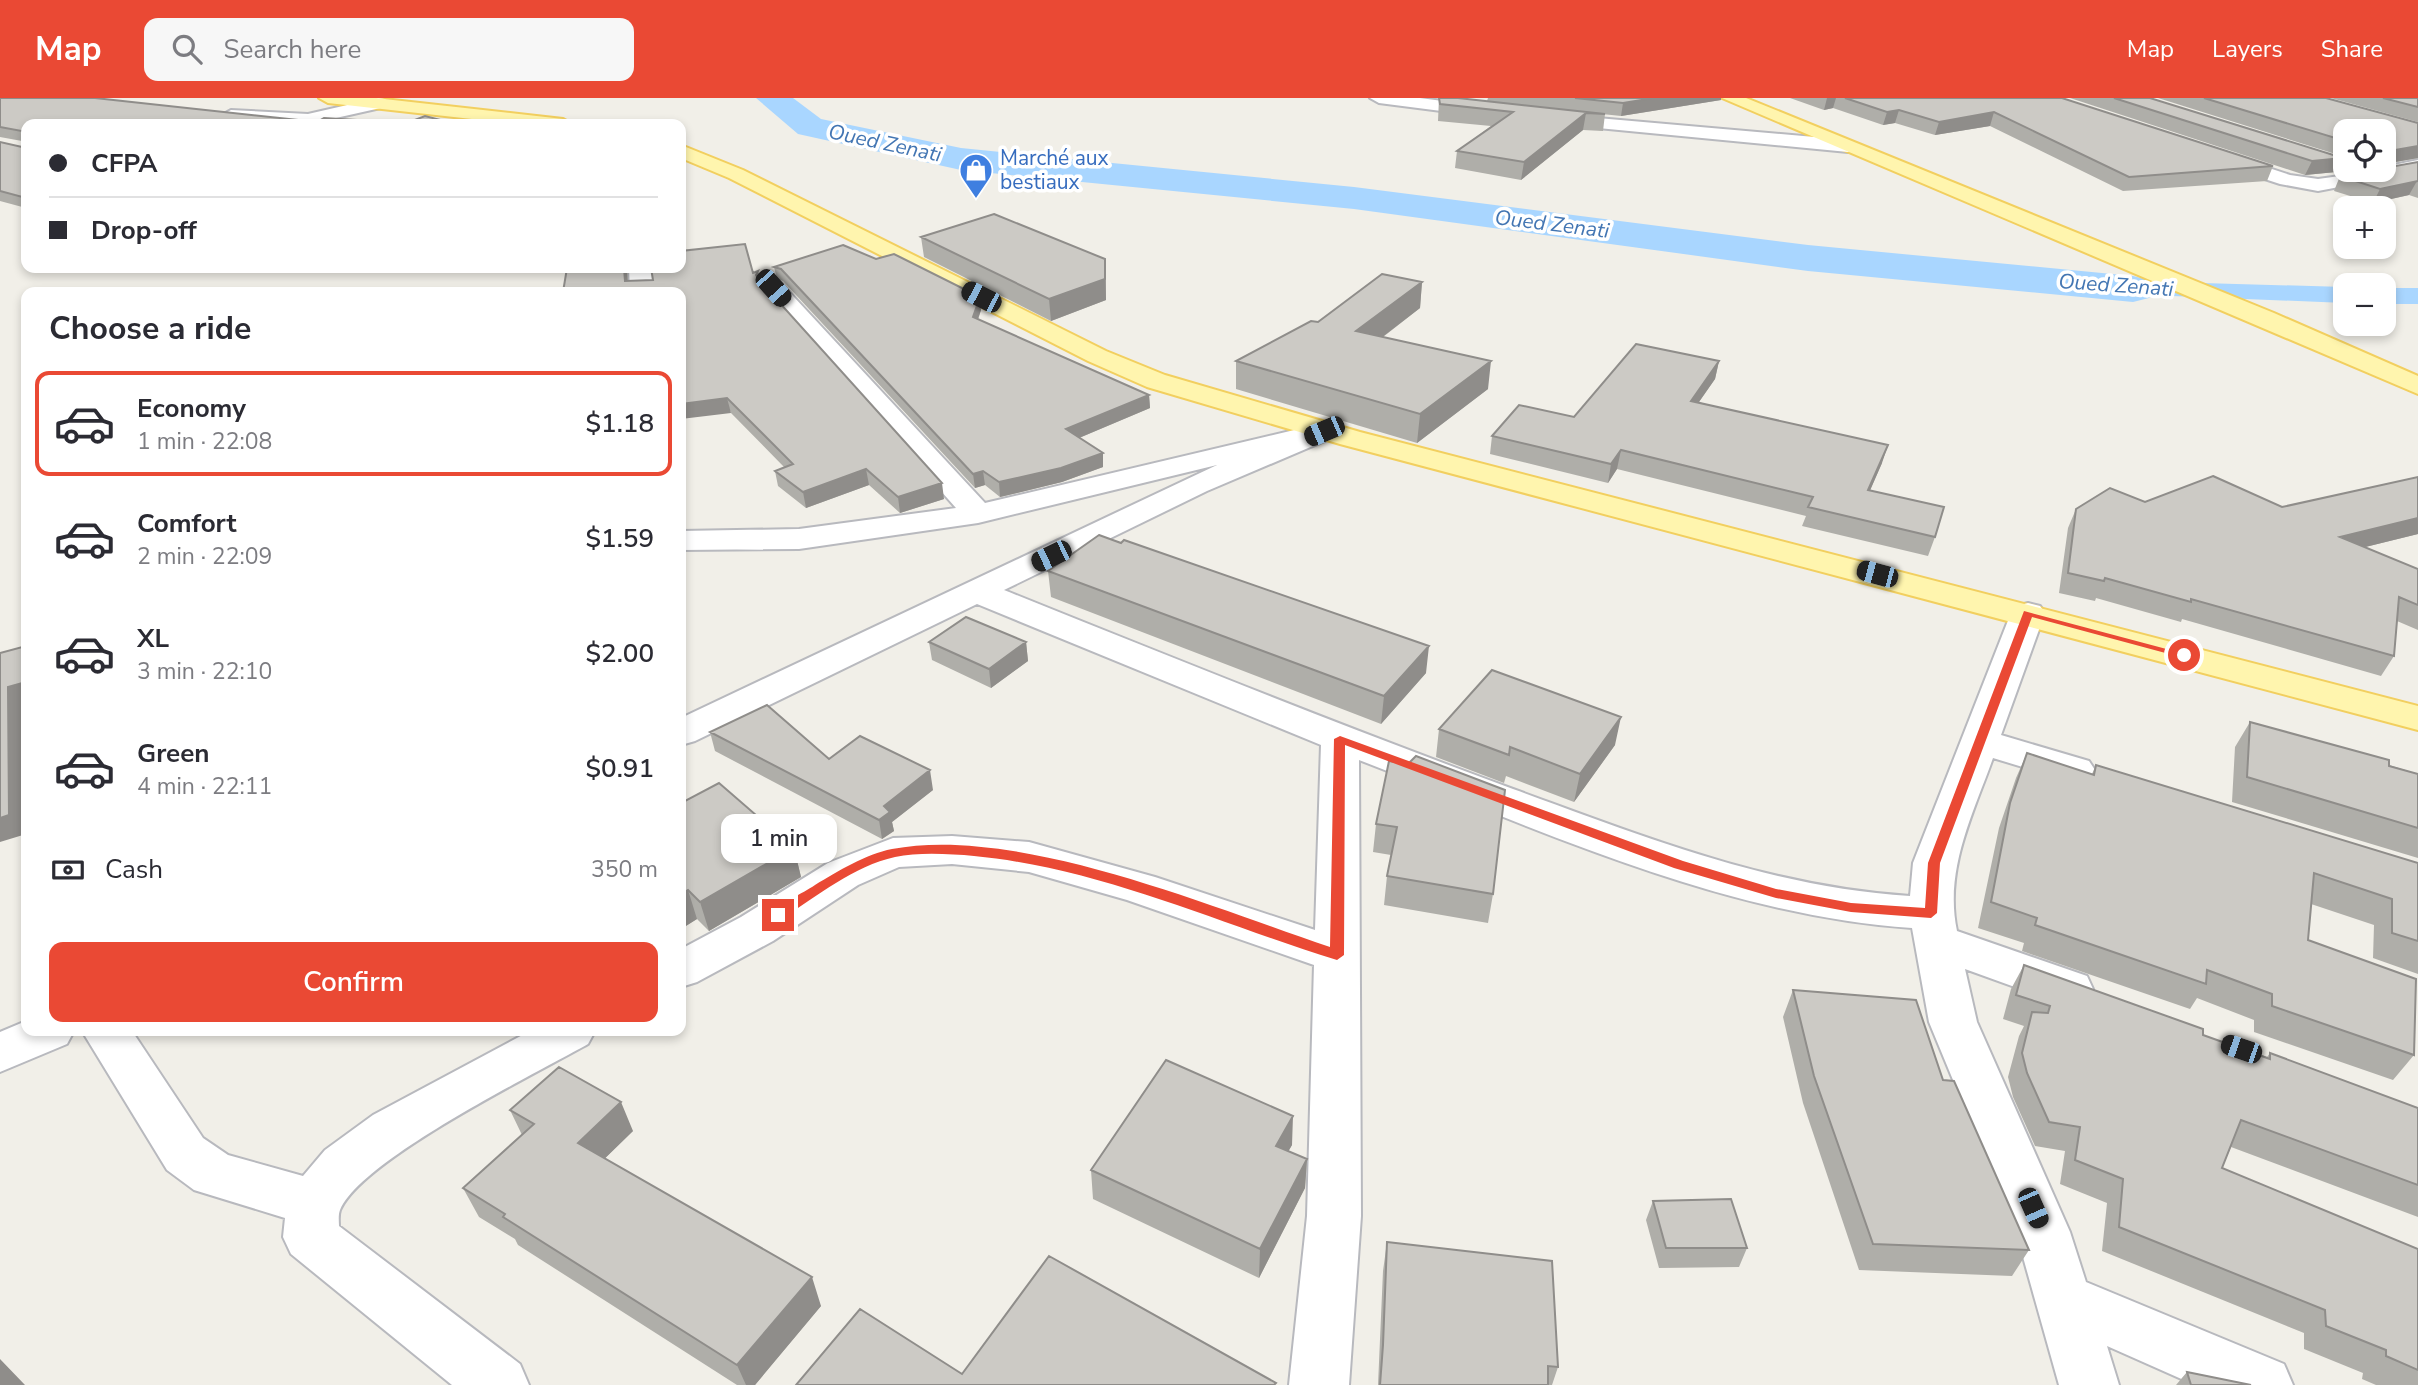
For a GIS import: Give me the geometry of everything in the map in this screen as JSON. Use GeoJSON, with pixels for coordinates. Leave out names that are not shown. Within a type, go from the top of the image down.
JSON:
{"type":"FeatureCollection","features":[{"type":"Feature","properties":{"kind":"main road"},"geometry":{"type":"LineString","coordinates":[[328,98],[519,119]]}},
{"type":"Feature","properties":{"kind":"main road"},"geometry":{"type":"LineString","coordinates":[[1731,98],[2105,251],[2412,382]]}},
{"type":"Feature","properties":{"kind":"main road"},"geometry":{"type":"LineString","coordinates":[[686,153],[760,186],[1097,356],[1156,381],[1324,431],[2028,613],[2418,718]]}},
{"type":"Feature","properties":{"kind":"street"},"geometry":{"type":"LineString","coordinates":[[1380,98],[1512,115]]}},
{"type":"Feature","properties":{"kind":"street"},"geometry":{"type":"LineString","coordinates":[[216,114],[308,119],[379,103]]}},
{"type":"Feature","properties":{"kind":"street"},"geometry":{"type":"LineString","coordinates":[[1589,103],[1651,130]]}},
{"type":"Feature","properties":{"kind":"street"},"geometry":{"type":"LineString","coordinates":[[1540,118],[1848,146]]}},
{"type":"Feature","properties":{"kind":"street"},"geometry":{"type":"LineString","coordinates":[[2197,150],[2303,184],[2318,185],[2333,181]]}},
{"type":"Feature","properties":{"kind":"street"},"geometry":{"type":"LineString","coordinates":[[2396,153],[2418,160]]}},
{"type":"Feature","properties":{"kind":"street"},"geometry":{"type":"LineString","coordinates":[[2396,168],[2418,166]]}},
{"type":"Feature","properties":{"kind":"street"},"geometry":{"type":"LineString","coordinates":[[773,288],[978,514]]}},
{"type":"Feature","properties":{"kind":"street"},"geometry":{"type":"LineString","coordinates":[[686,541],[799,539],[978,514],[1324,431]]}},
{"type":"Feature","properties":{"kind":"street"},"geometry":{"type":"LineString","coordinates":[[686,731],[1196,485],[1324,431]]}},
{"type":"Feature","properties":{"kind":"street"},"geometry":{"type":"LineString","coordinates":[[686,558],[722,541]]}},
{"type":"Feature","properties":{"kind":"street"},"geometry":{"type":"LineString","coordinates":[[978,592],[1340,739],[1678,864],[1764,890],[1933,927],[2105,1002]]}},
{"type":"Feature","properties":{"kind":"street"},"geometry":{"type":"LineString","coordinates":[[2028,613],[1934,863],[1933,927],[1952,1022],[2043,1231],[2089,1385]]}},
{"type":"Feature","properties":{"kind":"street"},"geometry":{"type":"LineString","coordinates":[[1319,1385],[1334,1216],[1340,739]]}},
{"type":"Feature","properties":{"kind":"street"},"geometry":{"type":"LineString","coordinates":[[1980,741],[2113,782]]}},
{"type":"Feature","properties":{"kind":"street"},"geometry":{"type":"LineString","coordinates":[[686,967],[757,929],[843,874],[893,853],[952,850],[1041,860],[1140,888],[1337,955]]}},
{"type":"Feature","properties":{"kind":"street"},"geometry":{"type":"LineString","coordinates":[[0,1053],[39,1036]]}},
{"type":"Feature","properties":{"kind":"street"},"geometry":{"type":"LineString","coordinates":[[109,1036],[184,1154],[213,1174],[314,1203]]}},
{"type":"Feature","properties":{"kind":"street"},"geometry":{"type":"LineString","coordinates":[[499,1385],[310,1237],[314,1203],[344,1166],[391,1130],[562,1036]]}},
{"type":"Feature","properties":{"kind":"street"},"geometry":{"type":"LineString","coordinates":[[2064,1300],[2263,1385]]}},
{"type":"Feature","properties":{"kind":"building"},"geometry":{"type":"Polygon","coordinates":[[[0,98],[95,98],[289,119],[21,119],[21,131],[0,127],[0,98]]]}},
{"type":"Feature","properties":{"kind":"building"},"geometry":{"type":"Polygon","coordinates":[[[1439,98],[1605,114],[1586,113],[1524,162],[1457,151],[1513,112],[1440,104],[1439,98]]]}},
{"type":"Feature","properties":{"kind":"building"},"geometry":{"type":"Polygon","coordinates":[[[1575,98],[1654,98],[1623,103],[1575,98]]]}},
{"type":"Feature","properties":{"kind":"building"},"geometry":{"type":"Polygon","coordinates":[[[1845,98],[2062,98],[2273,166],[2129,177],[1994,112],[1939,122],[1899,110],[1887,112],[1845,98]]]}},
{"type":"Feature","properties":{"kind":"building"},"geometry":{"type":"Polygon","coordinates":[[[2114,98],[2150,98],[2333,155],[2333,159],[2312,161],[2114,98]]]}},
{"type":"Feature","properties":{"kind":"building"},"geometry":{"type":"Polygon","coordinates":[[[2204,98],[2326,98],[2418,123],[2418,146],[2396,150],[2396,119],[2333,119],[2333,137],[2204,98]]]}},
{"type":"Feature","properties":{"kind":"building"},"geometry":{"type":"Polygon","coordinates":[[[2383,98],[2418,98],[2418,107],[2383,98]]]}},
{"type":"Feature","properties":{"kind":"building"},"geometry":{"type":"Polygon","coordinates":[[[0,142],[21,147],[21,197],[0,191],[0,142]]]}},
{"type":"Feature","properties":{"kind":"building"},"geometry":{"type":"Polygon","coordinates":[[[2418,162],[2418,181],[2380,189],[2358,182],[2396,182],[2396,166],[2418,162]]]}},
{"type":"Feature","properties":{"kind":"building"},"geometry":{"type":"Polygon","coordinates":[[[994,214],[1105,259],[1105,279],[1049,299],[921,237],[994,214]]]}},
{"type":"Feature","properties":{"kind":"building"},"geometry":{"type":"Polygon","coordinates":[[[745,244],[753,273],[758,271],[756,275],[760,281],[942,483],[898,497],[866,469],[803,492],[775,471],[793,464],[727,398],[686,403],[686,287],[564,287],[566,273],[624,273],[625,281],[653,280],[652,273],[686,273],[686,250],[745,244]]]}},
{"type":"Feature","properties":{"kind":"building"},"geometry":{"type":"Polygon","coordinates":[[[843,245],[876,259],[894,254],[980,297],[973,317],[1149,395],[1066,429],[1103,453],[1061,468],[999,482],[983,471],[973,474],[781,269],[774,267],[843,245]]]}},
{"type":"Feature","properties":{"kind":"building"},"geometry":{"type":"Polygon","coordinates":[[[1382,274],[1422,282],[1356,331],[1491,361],[1420,414],[1236,361],[1311,321],[1318,322],[1382,274]]]}},
{"type":"Feature","properties":{"kind":"building"},"geometry":{"type":"Polygon","coordinates":[[[1636,344],[1719,361],[1691,401],[1888,445],[1868,490],[1944,507],[1935,537],[1808,507],[1813,497],[1621,450],[1611,464],[1492,436],[1519,405],[1574,417],[1636,344]]]}},
{"type":"Feature","properties":{"kind":"building"},"geometry":{"type":"Polygon","coordinates":[[[2213,476],[2282,507],[2418,477],[2418,518],[2340,537],[2418,569],[2418,605],[2399,597],[2394,656],[2191,599],[2191,602],[2105,578],[2104,581],[2068,573],[2076,509],[2110,488],[2145,502],[2213,476]]]}},
{"type":"Feature","properties":{"kind":"building"},"geometry":{"type":"Polygon","coordinates":[[[1099,535],[1121,543],[1124,540],[1429,646],[1384,696],[1048,571],[1099,535]]]}},
{"type":"Feature","properties":{"kind":"building"},"geometry":{"type":"Polygon","coordinates":[[[966,617],[1026,642],[989,669],[929,642],[966,617]]]}},
{"type":"Feature","properties":{"kind":"building"},"geometry":{"type":"Polygon","coordinates":[[[21,647],[21,683],[8,687],[9,815],[0,818],[0,653],[21,647]]]}},
{"type":"Feature","properties":{"kind":"building"},"geometry":{"type":"Polygon","coordinates":[[[1492,670],[1621,717],[1580,774],[1510,747],[1509,755],[1439,729],[1492,670]]]}},
{"type":"Feature","properties":{"kind":"building"},"geometry":{"type":"Polygon","coordinates":[[[767,705],[829,759],[860,736],[930,770],[884,806],[890,812],[879,820],[710,732],[767,705]]]}},
{"type":"Feature","properties":{"kind":"building"},"geometry":{"type":"Polygon","coordinates":[[[2250,722],[2389,760],[2389,766],[2418,774],[2418,828],[2247,777],[2250,722]]]}},
{"type":"Feature","properties":{"kind":"building"},"geometry":{"type":"Polygon","coordinates":[[[2027,753],[2094,775],[2096,765],[2418,863],[2418,941],[2392,933],[2392,899],[2314,873],[2308,940],[2416,979],[2414,1055],[2272,1006],[2272,994],[2207,970],[2206,984],[2035,925],[2037,918],[1991,902],[2010,803],[2027,753]]]}},
{"type":"Feature","properties":{"kind":"building"},"geometry":{"type":"Polygon","coordinates":[[[1416,756],[1505,790],[1493,894],[1387,876],[1397,827],[1376,824],[1389,761],[1408,764],[1416,756]]]}},
{"type":"Feature","properties":{"kind":"building"},"geometry":{"type":"Polygon","coordinates":[[[719,783],[794,848],[700,902],[688,890],[686,891],[686,800],[719,783]]]}},
{"type":"Feature","properties":{"kind":"building"},"geometry":{"type":"Polygon","coordinates":[[[2024,965],[2203,1029],[2203,1035],[2270,1059],[2270,1053],[2418,1108],[2418,1185],[2241,1120],[2222,1168],[2418,1249],[2418,1370],[2386,1356],[2386,1350],[2326,1326],[2325,1310],[2119,1227],[2123,1179],[2075,1160],[2080,1127],[2049,1122],[2027,1073],[2022,1053],[2032,1012],[2048,1013],[2050,1006],[2016,995],[2024,965]]]}},
{"type":"Feature","properties":{"kind":"building"},"geometry":{"type":"Polygon","coordinates":[[[1793,990],[1916,1000],[1943,1080],[1954,1081],[2029,1250],[1873,1244],[1814,1076],[1793,990]]]}},
{"type":"Feature","properties":{"kind":"building"},"geometry":{"type":"Polygon","coordinates":[[[1166,1060],[1293,1116],[1276,1146],[1307,1159],[1260,1249],[1091,1170],[1166,1060]]]}},
{"type":"Feature","properties":{"kind":"building"},"geometry":{"type":"Polygon","coordinates":[[[559,1067],[621,1102],[578,1143],[812,1277],[737,1365],[503,1217],[505,1214],[463,1188],[534,1124],[510,1110],[559,1067]]]}},
{"type":"Feature","properties":{"kind":"building"},"geometry":{"type":"Polygon","coordinates":[[[1731,1199],[1747,1248],[1666,1248],[1653,1201],[1731,1199]]]}},
{"type":"Feature","properties":{"kind":"building"},"geometry":{"type":"Polygon","coordinates":[[[1387,1242],[1552,1261],[1558,1367],[1548,1366],[1548,1385],[1380,1385],[1387,1242]]]}},
{"type":"Feature","properties":{"kind":"building"},"geometry":{"type":"Polygon","coordinates":[[[1049,1256],[1276,1383],[796,1385],[860,1309],[962,1374],[1049,1256]]]}},
{"type":"Feature","properties":{"kind":"building"},"geometry":{"type":"Polygon","coordinates":[[[2187,1372],[2251,1385],[2191,1385],[2187,1372]]]}},
{"type":"Feature","properties":{"kind":"waterway","name":"Oued Zenati"},"geometry":{"type":"LineString","coordinates":[[772,98],[810,127],[961,159],[1354,198],[1808,258],[2133,289]]}},
{"type":"Feature","properties":{"kind":"waterway","name":"Oued Zenati"},"geometry":{"type":"LineString","coordinates":[[2133,289],[2333,295]]}},
{"type":"Feature","properties":{"kind":"waterway","name":"Oued Zenati"},"geometry":{"type":"LineString","coordinates":[[2396,296],[2418,296]]}},
{"type":"Feature","properties":{"kind":"place","name":"Marché aux bestiaux"},"geometry":{"type":"Point","coordinates":[976,200]}},
{"type":"Feature","properties":{"kind":"route"},"geometry":{"type":"LineString","coordinates":[[778,915],[843,874],[893,853],[952,850],[1029,857],[1140,888],[1337,955],[1340,739],[1678,864],[1776,893],[1851,908],[1931,913],[1934,863],[2028,613],[2184,655]]}}]}
